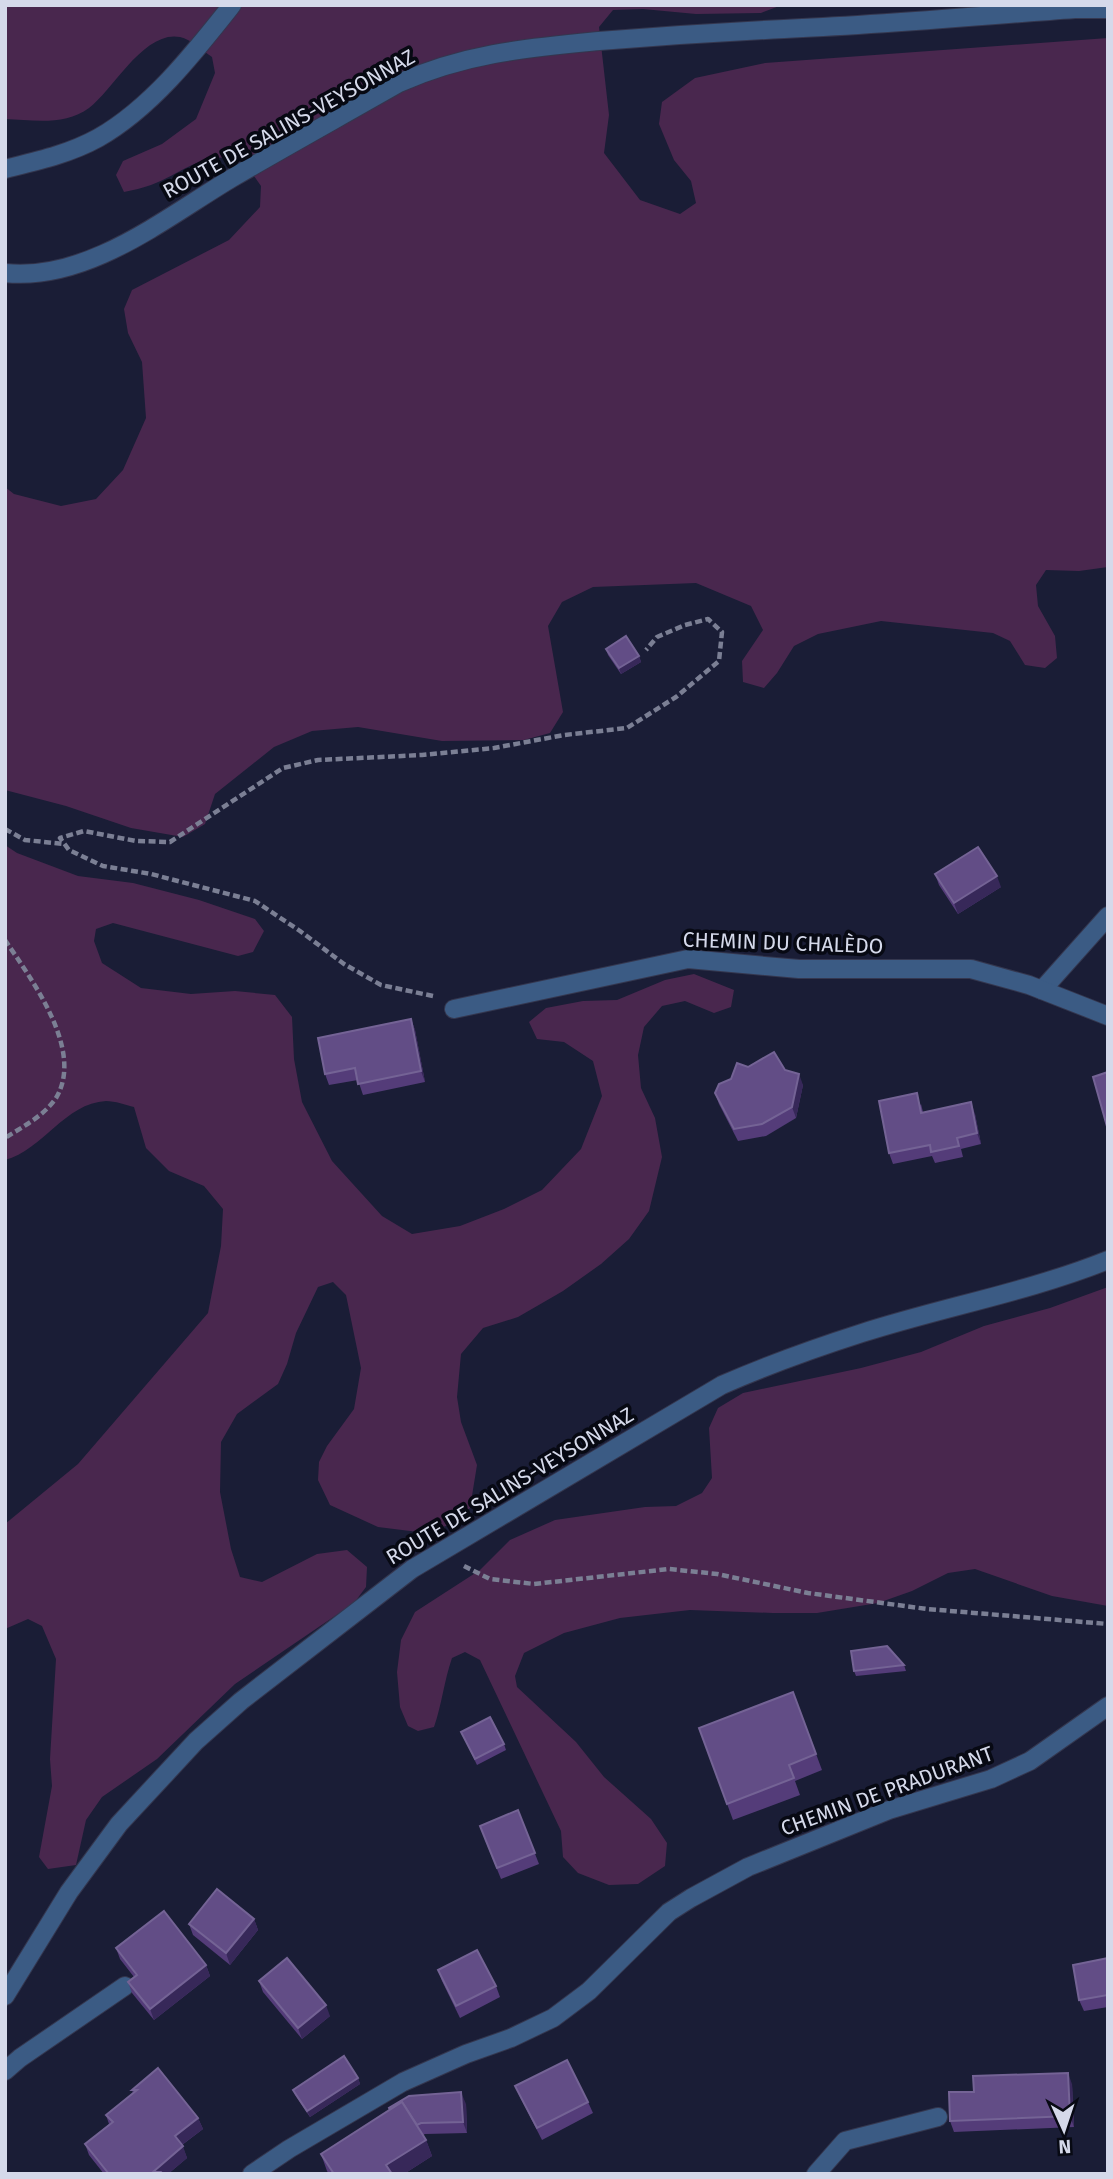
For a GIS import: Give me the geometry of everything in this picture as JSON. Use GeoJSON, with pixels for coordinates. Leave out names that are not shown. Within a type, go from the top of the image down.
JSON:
{"type":"FeatureCollection","features":[{"type":"Feature","properties":{"kind":"street"},"geometry":{"type":"LineString","coordinates":[[5,169],[62,154],[97,139],[129,118],[153,96],[232,5]]}},
{"type":"Feature","properties":{"kind":"street","name":"ROUTE DE SALINS-VEYSONNAZ"},"geometry":{"type":"LineString","coordinates":[[5,273],[54,272],[109,252],[399,83],[464,59],[541,47],[688,33],[1108,9]]}},
{"type":"Feature","properties":{"kind":"street"},"geometry":{"type":"LineString","coordinates":[[1042,990],[1108,916]]}},
{"type":"Feature","properties":{"kind":"street","name":"CHEMIN DU CHALÈDO"},"geometry":{"type":"LineString","coordinates":[[454,1009],[688,959],[799,970],[971,969],[1042,990],[1108,1016]]}},
{"type":"Feature","properties":{"kind":"street","name":"ROUTE DE SALINS-VEYSONNAZ"},"geometry":{"type":"LineString","coordinates":[[5,1996],[69,1892],[119,1824],[196,1741],[242,1701],[412,1569],[722,1385],[761,1368],[863,1332],[1051,1280],[1108,1260]]}},
{"type":"Feature","properties":{"kind":"street","name":"CHEMIN DE PRADURANT"},"geometry":{"type":"LineString","coordinates":[[253,2174],[289,2149],[404,2082],[454,2058],[511,2038],[553,2018],[589,1991],[669,1912],[702,1892],[748,1867],[888,1810],[991,1779],[1020,1766],[1108,1706]]}},
{"type":"Feature","properties":{"kind":"street"},"geometry":{"type":"LineString","coordinates":[[5,2071],[125,1986]]}},
{"type":"Feature","properties":{"kind":"street"},"geometry":{"type":"LineString","coordinates":[[816,2174],[845,2141],[938,2117]]}},
{"type":"Feature","properties":{"kind":"path"},"geometry":{"type":"LineString","coordinates":[[438,996],[426,996],[382,985],[344,964],[255,901],[151,874],[103,866],[69,850],[60,838],[84,831],[136,841],[170,842],[283,768],[318,760],[494,748],[564,735],[626,728],[676,697],[719,661],[722,632],[708,619],[657,637],[646,650]]}},
{"type":"Feature","properties":{"kind":"path"},"geometry":{"type":"LineString","coordinates":[[5,830],[25,840],[65,845]]}},
{"type":"Feature","properties":{"kind":"path"},"geometry":{"type":"LineString","coordinates":[[5,940],[56,1026],[64,1052],[64,1076],[56,1097],[44,1111],[5,1138]]}},
{"type":"Feature","properties":{"kind":"path"},"geometry":{"type":"LineString","coordinates":[[443,1552],[490,1579],[506,1582],[534,1584],[669,1569],[717,1574],[808,1593],[927,1609],[1108,1624]]}},
{"type":"Feature","properties":{"kind":"shaded area"},"geometry":{"type":"Polygon","coordinates":[[[5,5],[782,5],[761,13],[696,14],[643,9],[613,10],[599,27],[609,115],[604,153],[640,200],[680,214],[696,203],[691,181],[674,160],[659,124],[662,102],[695,78],[765,63],[1108,38],[1108,567],[1079,571],[1046,570],[1036,585],[1038,606],[1055,636],[1057,658],[1045,668],[1025,665],[1010,641],[993,633],[881,621],[818,634],[794,646],[764,688],[743,682],[742,661],[763,630],[751,606],[696,583],[593,587],[562,602],[548,626],[563,712],[550,733],[524,740],[442,741],[358,727],[312,731],[274,747],[215,794],[205,824],[183,837],[131,828],[66,806],[5,790],[5,487],[14,494],[61,506],[96,499],[123,470],[146,418],[142,362],[128,333],[124,309],[132,290],[229,240],[260,207],[261,186],[242,159],[215,158],[194,164],[151,185],[124,192],[116,175],[123,161],[162,144],[196,119],[215,73],[212,57],[184,38],[167,37],[154,43],[130,63],[98,99],[80,114],[49,121],[5,119],[5,5]]]}},
{"type":"Feature","properties":{"kind":"shaded area"},"geometry":{"type":"Polygon","coordinates":[[[5,845],[17,853],[78,876],[133,883],[199,900],[255,919],[264,931],[253,952],[238,956],[113,923],[96,929],[94,941],[102,963],[141,988],[191,994],[235,991],[275,995],[292,1017],[294,1059],[302,1102],[332,1161],[382,1216],[412,1234],[460,1226],[504,1209],[542,1190],[581,1149],[602,1096],[593,1061],[564,1042],[537,1039],[529,1022],[546,1008],[583,1001],[617,1000],[665,980],[694,974],[734,990],[731,1007],[714,1013],[685,1001],[662,1006],[644,1027],[638,1055],[641,1088],[655,1118],[662,1157],[649,1211],[629,1239],[601,1264],[563,1291],[518,1317],[483,1328],[461,1354],[457,1397],[461,1422],[477,1465],[470,1508],[451,1525],[418,1532],[378,1527],[330,1505],[318,1480],[319,1462],[327,1446],[354,1409],[361,1368],[346,1295],[333,1282],[318,1287],[296,1333],[278,1384],[237,1414],[221,1442],[220,1492],[231,1549],[240,1577],[262,1582],[317,1554],[347,1550],[367,1567],[366,1587],[354,1603],[235,1684],[157,1759],[102,1797],[86,1820],[76,1865],[48,1869],[39,1857],[52,1786],[50,1759],[56,1659],[42,1626],[28,1619],[5,1629],[5,1524],[78,1464],[208,1313],[221,1246],[223,1209],[204,1186],[169,1171],[146,1148],[134,1107],[117,1102],[91,1104],[78,1110],[31,1147],[5,1160],[5,845]]]}},
{"type":"Feature","properties":{"kind":"shaded area"},"geometry":{"type":"Polygon","coordinates":[[[1108,1287],[1108,1606],[1052,1596],[975,1569],[948,1573],[912,1591],[878,1603],[817,1613],[690,1610],[620,1618],[564,1633],[524,1653],[515,1676],[517,1687],[576,1742],[604,1777],[651,1819],[667,1843],[665,1866],[638,1884],[609,1885],[578,1873],[563,1857],[561,1831],[480,1660],[465,1652],[452,1658],[434,1727],[418,1731],[408,1726],[400,1707],[397,1672],[401,1640],[415,1612],[480,1570],[510,1540],[555,1520],[645,1507],[676,1506],[702,1493],[712,1478],[709,1428],[718,1408],[743,1393],[861,1368],[921,1352],[984,1326],[1050,1308],[1108,1287]]]}},
{"type":"Feature","properties":{"kind":"building"},"geometry":{"type":"Polygon","coordinates":[[[626,636],[639,656],[619,668],[606,649],[626,636]]]}},
{"type":"Feature","properties":{"kind":"building"},"geometry":{"type":"Polygon","coordinates":[[[978,847],[997,876],[954,903],[935,874],[978,847]]]}},
{"type":"Feature","properties":{"kind":"building"},"geometry":{"type":"Polygon","coordinates":[[[411,1019],[421,1071],[358,1084],[355,1068],[325,1074],[318,1038],[411,1019]]]}},
{"type":"Feature","properties":{"kind":"building"},"geometry":{"type":"Polygon","coordinates":[[[774,1052],[785,1070],[799,1074],[792,1107],[762,1124],[734,1129],[715,1093],[719,1084],[731,1079],[737,1063],[748,1067],[774,1052]]]}},
{"type":"Feature","properties":{"kind":"building"},"geometry":{"type":"Polygon","coordinates":[[[1108,1072],[1108,1130],[1093,1077],[1108,1072]]]}},
{"type":"Feature","properties":{"kind":"building"},"geometry":{"type":"Polygon","coordinates":[[[917,1093],[921,1113],[971,1102],[977,1133],[957,1138],[959,1146],[931,1152],[930,1145],[889,1153],[879,1101],[917,1093]]]}},
{"type":"Feature","properties":{"kind":"building"},"geometry":{"type":"Polygon","coordinates":[[[887,1646],[904,1665],[854,1671],[851,1651],[887,1646]]]}},
{"type":"Feature","properties":{"kind":"building"},"geometry":{"type":"Polygon","coordinates":[[[793,1692],[816,1754],[789,1765],[794,1778],[727,1804],[699,1728],[793,1692]]]}},
{"type":"Feature","properties":{"kind":"building"},"geometry":{"type":"Polygon","coordinates":[[[490,1717],[504,1744],[475,1759],[461,1732],[490,1717]]]}},
{"type":"Feature","properties":{"kind":"building"},"geometry":{"type":"Polygon","coordinates":[[[518,1810],[535,1853],[497,1868],[480,1826],[518,1810]]]}},
{"type":"Feature","properties":{"kind":"building"},"geometry":{"type":"Polygon","coordinates":[[[217,1889],[254,1919],[226,1953],[189,1924],[217,1889]]]}},
{"type":"Feature","properties":{"kind":"building"},"geometry":{"type":"Polygon","coordinates":[[[164,1911],[206,1965],[150,2009],[128,1982],[137,1975],[116,1948],[164,1911]]]}},
{"type":"Feature","properties":{"kind":"building"},"geometry":{"type":"Polygon","coordinates":[[[477,1950],[496,1986],[456,2006],[438,1970],[477,1950]]]}},
{"type":"Feature","properties":{"kind":"building"},"geometry":{"type":"Polygon","coordinates":[[[287,1958],[326,2005],[298,2028],[259,1981],[287,1958]]]}},
{"type":"Feature","properties":{"kind":"building"},"geometry":{"type":"Polygon","coordinates":[[[1108,1958],[1108,1995],[1079,2000],[1073,1965],[1108,1958]]]}},
{"type":"Feature","properties":{"kind":"building"},"geometry":{"type":"Polygon","coordinates":[[[344,2056],[358,2078],[307,2111],[293,2090],[344,2056]]]}},
{"type":"Feature","properties":{"kind":"building"},"geometry":{"type":"Polygon","coordinates":[[[567,2060],[588,2102],[537,2128],[515,2086],[567,2060]]]}},
{"type":"Feature","properties":{"kind":"building"},"geometry":{"type":"Polygon","coordinates":[[[158,2068],[198,2118],[175,2136],[183,2146],[153,2172],[160,2172],[158,2174],[109,2174],[85,2144],[113,2122],[106,2115],[137,2090],[132,2090],[158,2068]]]}},
{"type":"Feature","properties":{"kind":"building"},"geometry":{"type":"Polygon","coordinates":[[[1068,2073],[1070,2116],[950,2121],[949,2092],[974,2092],[973,2076],[1068,2073]]]}},
{"type":"Feature","properties":{"kind":"building"},"geometry":{"type":"Polygon","coordinates":[[[461,2092],[463,2122],[417,2125],[402,2102],[390,2110],[389,2108],[409,2096],[461,2092]]]}},
{"type":"Feature","properties":{"kind":"building"},"geometry":{"type":"Polygon","coordinates":[[[402,2102],[426,2140],[386,2165],[392,2174],[334,2174],[321,2154],[402,2102]]]}}]}
